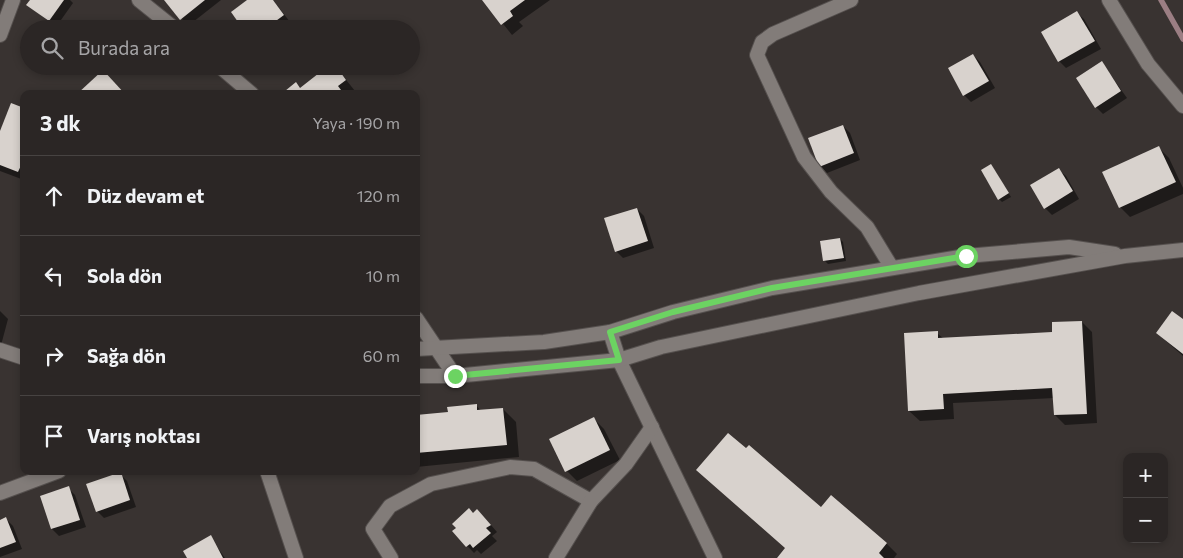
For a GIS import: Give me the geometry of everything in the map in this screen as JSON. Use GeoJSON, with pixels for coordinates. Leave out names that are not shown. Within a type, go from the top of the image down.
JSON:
{"type":"FeatureCollection","features":[{"type":"Feature","properties":{"kind":"street"},"geometry":{"type":"LineString","coordinates":[[0,35],[13,0]]}},
{"type":"Feature","properties":{"kind":"street"},"geometry":{"type":"LineString","coordinates":[[851,0],[773,34],[762,42],[757,55],[804,158],[830,192],[867,227],[892,268]]}},
{"type":"Feature","properties":{"kind":"street"},"geometry":{"type":"LineString","coordinates":[[1109,0],[1148,64],[1183,106]]}},
{"type":"Feature","properties":{"kind":"street"},"geometry":{"type":"LineString","coordinates":[[144,1],[165,20]]}},
{"type":"Feature","properties":{"kind":"street"},"geometry":{"type":"LineString","coordinates":[[230,75],[247,90]]}},
{"type":"Feature","properties":{"kind":"street"},"geometry":{"type":"LineString","coordinates":[[420,349],[544,342],[610,332],[673,312],[772,288],[966,256],[1069,246],[1125,256]]}},
{"type":"Feature","properties":{"kind":"street"},"geometry":{"type":"LineString","coordinates":[[420,376],[455,376],[619,360],[661,347],[919,293],[1125,256],[1183,250]]}},
{"type":"Feature","properties":{"kind":"street"},"geometry":{"type":"LineString","coordinates":[[420,323],[455,376]]}},
{"type":"Feature","properties":{"kind":"street"},"geometry":{"type":"LineString","coordinates":[[610,332],[619,360],[715,558]]}},
{"type":"Feature","properties":{"kind":"street"},"geometry":{"type":"LineString","coordinates":[[0,350],[20,357]]}},
{"type":"Feature","properties":{"kind":"street"},"geometry":{"type":"LineString","coordinates":[[556,558],[591,501],[626,464],[652,427]]}},
{"type":"Feature","properties":{"kind":"street"},"geometry":{"type":"LineString","coordinates":[[391,558],[373,529],[390,506],[430,484],[510,467],[534,469],[591,501]]}},
{"type":"Feature","properties":{"kind":"street"},"geometry":{"type":"LineString","coordinates":[[0,493],[47,475]]}},
{"type":"Feature","properties":{"kind":"street"},"geometry":{"type":"LineString","coordinates":[[268,475],[296,558]]}},
{"type":"Feature","properties":{"kind":"building"},"geometry":{"type":"Polygon","coordinates":[[[30,0],[64,0],[50,20],[26,5],[30,0]]]}},
{"type":"Feature","properties":{"kind":"building"},"geometry":{"type":"Polygon","coordinates":[[[164,0],[205,0],[180,20],[164,0]]]}},
{"type":"Feature","properties":{"kind":"building"},"geometry":{"type":"Polygon","coordinates":[[[247,0],[273,0],[284,15],[277,20],[237,20],[231,12],[247,0]]]}},
{"type":"Feature","properties":{"kind":"building"},"geometry":{"type":"Polygon","coordinates":[[[482,0],[525,0],[510,11],[513,16],[501,25],[482,0]]]}},
{"type":"Feature","properties":{"kind":"building"},"geometry":{"type":"Polygon","coordinates":[[[1077,11],[1095,41],[1058,62],[1041,32],[1077,11]]]}},
{"type":"Feature","properties":{"kind":"building"},"geometry":{"type":"Polygon","coordinates":[[[973,54],[989,81],[963,96],[948,68],[973,54]]]}},
{"type":"Feature","properties":{"kind":"building"},"geometry":{"type":"Polygon","coordinates":[[[1102,61],[1121,91],[1095,108],[1076,78],[1102,61]]]}},
{"type":"Feature","properties":{"kind":"building"},"geometry":{"type":"Polygon","coordinates":[[[98,75],[108,75],[121,90],[81,90],[98,75]]]}},
{"type":"Feature","properties":{"kind":"building"},"geometry":{"type":"Polygon","coordinates":[[[317,75],[342,75],[346,80],[338,86],[341,90],[286,90],[296,82],[300,88],[317,75]]]}},
{"type":"Feature","properties":{"kind":"building"},"geometry":{"type":"Polygon","coordinates":[[[11,103],[20,106],[20,168],[18,172],[0,165],[0,131],[11,103]]]}},
{"type":"Feature","properties":{"kind":"building"},"geometry":{"type":"Polygon","coordinates":[[[843,125],[854,153],[819,167],[808,138],[843,125]]]}},
{"type":"Feature","properties":{"kind":"building"},"geometry":{"type":"Polygon","coordinates":[[[1159,146],[1176,182],[1119,208],[1102,172],[1159,146]]]}},
{"type":"Feature","properties":{"kind":"building"},"geometry":{"type":"Polygon","coordinates":[[[991,164],[1009,193],[998,200],[981,170],[991,164]]]}},
{"type":"Feature","properties":{"kind":"building"},"geometry":{"type":"Polygon","coordinates":[[[1059,168],[1073,191],[1044,209],[1030,185],[1059,168]]]}},
{"type":"Feature","properties":{"kind":"building"},"geometry":{"type":"Polygon","coordinates":[[[637,208],[648,241],[615,252],[604,218],[637,208]]]}},
{"type":"Feature","properties":{"kind":"building"},"geometry":{"type":"Polygon","coordinates":[[[840,238],[844,258],[823,261],[820,241],[840,238]]]}},
{"type":"Feature","properties":{"kind":"building"},"geometry":{"type":"Polygon","coordinates":[[[1172,311],[1183,319],[1183,354],[1156,333],[1172,311]]]}},
{"type":"Feature","properties":{"kind":"building"},"geometry":{"type":"Polygon","coordinates":[[[1082,321],[1087,414],[1054,415],[1052,388],[943,394],[944,409],[908,411],[904,333],[938,331],[938,338],[1052,332],[1052,322],[1082,321]]]}},
{"type":"Feature","properties":{"kind":"building"},"geometry":{"type":"Polygon","coordinates":[[[477,404],[477,410],[503,408],[507,445],[420,453],[420,415],[448,412],[447,407],[477,404]]]}},
{"type":"Feature","properties":{"kind":"building"},"geometry":{"type":"Polygon","coordinates":[[[594,417],[610,450],[565,472],[549,439],[594,417]]]}},
{"type":"Feature","properties":{"kind":"building"},"geometry":{"type":"Polygon","coordinates":[[[728,433],[746,448],[749,445],[821,507],[831,495],[887,543],[879,553],[884,558],[777,558],[785,548],[696,470],[728,433]]]}},
{"type":"Feature","properties":{"kind":"building"},"geometry":{"type":"Polygon","coordinates":[[[112,475],[122,475],[130,500],[96,512],[86,484],[112,475]]]}},
{"type":"Feature","properties":{"kind":"building"},"geometry":{"type":"Polygon","coordinates":[[[69,486],[80,520],[51,529],[40,496],[69,486]]]}},
{"type":"Feature","properties":{"kind":"building"},"geometry":{"type":"Polygon","coordinates":[[[469,508],[473,513],[477,509],[491,525],[486,528],[491,533],[473,548],[470,544],[466,547],[452,531],[456,528],[452,524],[469,508]]]}},
{"type":"Feature","properties":{"kind":"building"},"geometry":{"type":"Polygon","coordinates":[[[6,517],[16,542],[0,548],[0,520],[6,517]]]}},
{"type":"Feature","properties":{"kind":"building"},"geometry":{"type":"Polygon","coordinates":[[[211,535],[223,558],[187,558],[183,551],[211,535]]]}},
{"type":"Feature","properties":{"kind":"waterway"},"geometry":{"type":"LineString","coordinates":[[1161,0],[1183,39]]}},
{"type":"Feature","properties":{"kind":"route"},"geometry":{"type":"LineString","coordinates":[[455,376],[619,360],[610,332],[673,312],[772,288],[966,256]]}}]}
